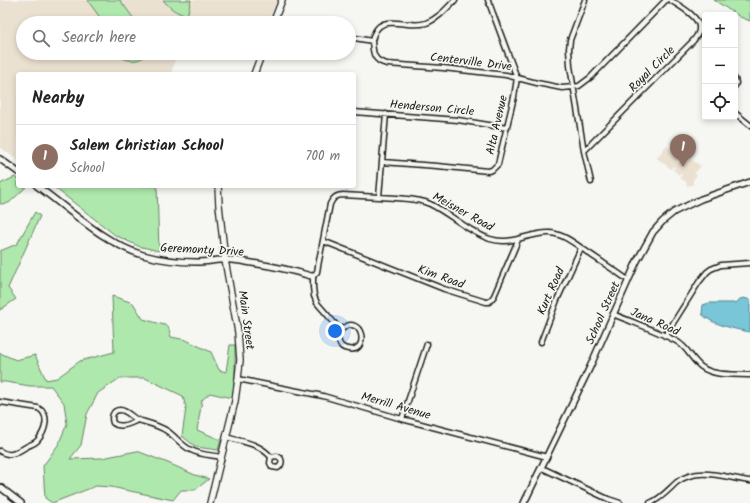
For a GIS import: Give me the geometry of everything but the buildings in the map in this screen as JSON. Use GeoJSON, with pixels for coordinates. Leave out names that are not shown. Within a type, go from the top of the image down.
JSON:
{"type":"FeatureCollection","features":[{"type":"Feature","properties":{"kind":"main road"},"geometry":{"type":"LineString","coordinates":[[277,16],[282,0]]}},
{"type":"Feature","properties":{"kind":"main road"},"geometry":{"type":"LineString","coordinates":[[255,72],[259,60]]}},
{"type":"Feature","properties":{"kind":"main road","name":"Main Street"},"geometry":{"type":"LineString","coordinates":[[210,503],[235,400],[240,348],[219,211],[218,188]]}},
{"type":"Feature","properties":{"kind":"street"},"geometry":{"type":"LineString","coordinates":[[356,38],[372,41],[376,29],[380,25],[393,22],[416,24],[425,23],[436,17],[455,0]]}},
{"type":"Feature","properties":{"kind":"street","name":"Alta Avenue"},"geometry":{"type":"LineString","coordinates":[[382,162],[479,171],[488,171],[496,168],[507,128],[517,78],[488,0]]}},
{"type":"Feature","properties":{"kind":"street"},"geometry":{"type":"LineString","coordinates":[[585,0],[570,40],[569,49],[570,66],[584,151],[591,182]]}},
{"type":"Feature","properties":{"kind":"street"},"geometry":{"type":"LineString","coordinates":[[574,87],[581,85],[591,77],[666,0]]}},
{"type":"Feature","properties":{"kind":"street","name":"Royal Circle"},"geometry":{"type":"LineString","coordinates":[[584,151],[693,41],[698,34],[699,25],[694,18],[686,10],[670,0]]}},
{"type":"Feature","properties":{"kind":"street","name":"Centerville Drive"},"geometry":{"type":"LineString","coordinates":[[372,41],[375,57],[380,62],[387,64],[448,68],[508,75],[558,87],[574,87]]}},
{"type":"Feature","properties":{"kind":"street","name":"Henderson Circle"},"geometry":{"type":"LineString","coordinates":[[356,112],[458,120],[507,128]]}},
{"type":"Feature","properties":{"kind":"street"},"geometry":{"type":"LineString","coordinates":[[379,197],[386,114]]}},
{"type":"Feature","properties":{"kind":"street"},"geometry":{"type":"LineString","coordinates":[[738,115],[750,125]]}},
{"type":"Feature","properties":{"kind":"street"},"geometry":{"type":"LineString","coordinates":[[0,159],[16,171]]}},
{"type":"Feature","properties":{"kind":"street","name":"School Street"},"geometry":{"type":"LineString","coordinates":[[524,503],[590,368],[628,280],[649,238],[658,226],[669,216],[690,204],[750,182]]}},
{"type":"Feature","properties":{"kind":"street","name":"Geremonty Drive"},"geometry":{"type":"LineString","coordinates":[[40,188],[103,235],[135,252],[156,258],[176,261],[198,262],[231,260],[270,266],[313,276]]}},
{"type":"Feature","properties":{"kind":"street","name":"Meisner Road"},"geometry":{"type":"LineString","coordinates":[[313,276],[318,266],[330,204],[335,197],[342,195],[417,200],[425,202],[437,207],[484,237],[495,240],[518,240],[542,234],[555,234],[567,239],[628,280]]}},
{"type":"Feature","properties":{"kind":"street","name":"Kim Road"},"geometry":{"type":"LineString","coordinates":[[323,241],[444,289],[489,302],[494,296],[518,240]]}},
{"type":"Feature","properties":{"kind":"street","name":"Kurt Road"},"geometry":{"type":"LineString","coordinates":[[541,342],[557,300],[581,248]]}},
{"type":"Feature","properties":{"kind":"street"},"geometry":{"type":"LineString","coordinates":[[665,336],[699,282],[707,272],[721,265],[750,263]]}},
{"type":"Feature","properties":{"kind":"street"},"geometry":{"type":"LineString","coordinates":[[313,276],[313,292],[316,300],[341,330]]}},
{"type":"Feature","properties":{"kind":"street","name":"Jana Road"},"geometry":{"type":"LineString","coordinates":[[613,314],[676,341],[685,347],[697,364],[705,370],[719,374],[750,375]]}},
{"type":"Feature","properties":{"kind":"street"},"geometry":{"type":"LineString","coordinates":[[350,325],[355,326],[362,334],[362,339],[358,346],[351,350],[342,346],[338,337],[341,330],[350,325]]}},
{"type":"Feature","properties":{"kind":"street"},"geometry":{"type":"LineString","coordinates":[[402,419],[427,344]]}},
{"type":"Feature","properties":{"kind":"street","name":"Merrill Avenue"},"geometry":{"type":"LineString","coordinates":[[238,380],[323,396],[402,419],[546,457]]}},
{"type":"Feature","properties":{"kind":"street"},"geometry":{"type":"LineString","coordinates":[[0,402],[38,408],[43,411],[46,416],[44,429],[37,441],[16,453],[1,453]]}},
{"type":"Feature","properties":{"kind":"street"},"geometry":{"type":"LineString","coordinates":[[138,420],[119,426],[114,423],[112,417],[115,412],[121,410],[124,411],[138,420],[154,424],[166,430],[185,446],[194,451],[221,457]]}},
{"type":"Feature","properties":{"kind":"street"},"geometry":{"type":"LineString","coordinates":[[226,437],[258,446],[265,450],[271,457]]}},
{"type":"Feature","properties":{"kind":"street"},"geometry":{"type":"LineString","coordinates":[[542,468],[620,503]]}},
{"type":"Feature","properties":{"kind":"street"},"geometry":{"type":"LineString","coordinates":[[650,503],[658,499],[682,479],[692,475],[707,474],[736,480],[750,481]]}},
{"type":"Feature","properties":{"kind":"street"},"geometry":{"type":"LineString","coordinates":[[0,487],[21,503]]}},
{"type":"Feature","properties":{"kind":"shaded area"},"geometry":{"type":"Polygon","coordinates":[[[0,0],[277,0],[271,16],[16,16],[16,60],[175,60],[172,72],[16,72],[16,159],[0,147],[0,0]]]}},
{"type":"Feature","properties":{"kind":"shaded area"},"geometry":{"type":"Polygon","coordinates":[[[666,146],[680,156],[676,161],[679,163],[683,156],[687,155],[687,157],[701,166],[694,173],[697,175],[693,180],[693,185],[687,186],[686,182],[680,178],[682,175],[681,173],[679,175],[673,170],[675,168],[673,166],[671,169],[657,158],[666,146]]]}},
{"type":"Feature","properties":{"kind":"green space"},"geometry":{"type":"Polygon","coordinates":[[[120,0],[132,16],[99,16],[88,1],[120,0]]]}},
{"type":"Feature","properties":{"kind":"green space"},"geometry":{"type":"Polygon","coordinates":[[[163,0],[191,0],[187,16],[168,6],[163,0]]]}},
{"type":"Feature","properties":{"kind":"green space"},"geometry":{"type":"Polygon","coordinates":[[[714,0],[750,0],[750,21],[738,16],[738,12],[732,12],[714,0]]]}},
{"type":"Feature","properties":{"kind":"green space"},"geometry":{"type":"Polygon","coordinates":[[[15,177],[16,188],[25,188],[9,203],[0,204],[0,184],[15,177]]]}},
{"type":"Feature","properties":{"kind":"green space"},"geometry":{"type":"Polygon","coordinates":[[[55,188],[157,188],[159,251],[138,246],[115,235],[55,188]]]}},
{"type":"Feature","properties":{"kind":"green space"},"geometry":{"type":"Polygon","coordinates":[[[35,212],[40,216],[8,288],[16,299],[0,310],[0,251],[17,244],[35,212]]]}},
{"type":"Feature","properties":{"kind":"green space"},"geometry":{"type":"Polygon","coordinates":[[[112,296],[133,303],[143,319],[168,326],[171,337],[186,340],[211,352],[219,370],[226,372],[230,345],[235,345],[235,379],[232,398],[210,393],[202,400],[197,430],[221,440],[218,450],[196,447],[182,436],[186,408],[183,396],[145,378],[120,378],[98,393],[87,414],[81,445],[70,459],[102,458],[137,451],[195,475],[209,479],[195,490],[181,490],[173,500],[111,487],[96,486],[52,503],[45,498],[43,466],[58,445],[67,424],[64,403],[51,386],[30,386],[0,382],[0,353],[16,360],[35,355],[46,380],[57,378],[80,361],[114,352],[112,296]]]}},
{"type":"Feature","properties":{"kind":"water"},"geometry":{"type":"Polygon","coordinates":[[[744,298],[750,300],[750,332],[718,324],[706,318],[702,314],[703,305],[709,303],[736,303],[740,299],[744,298]]]}},
{"type":"Feature","properties":{"kind":"place","name":"Salem Christian School"},"geometry":{"type":"Point","coordinates":[683,167]}}]}
